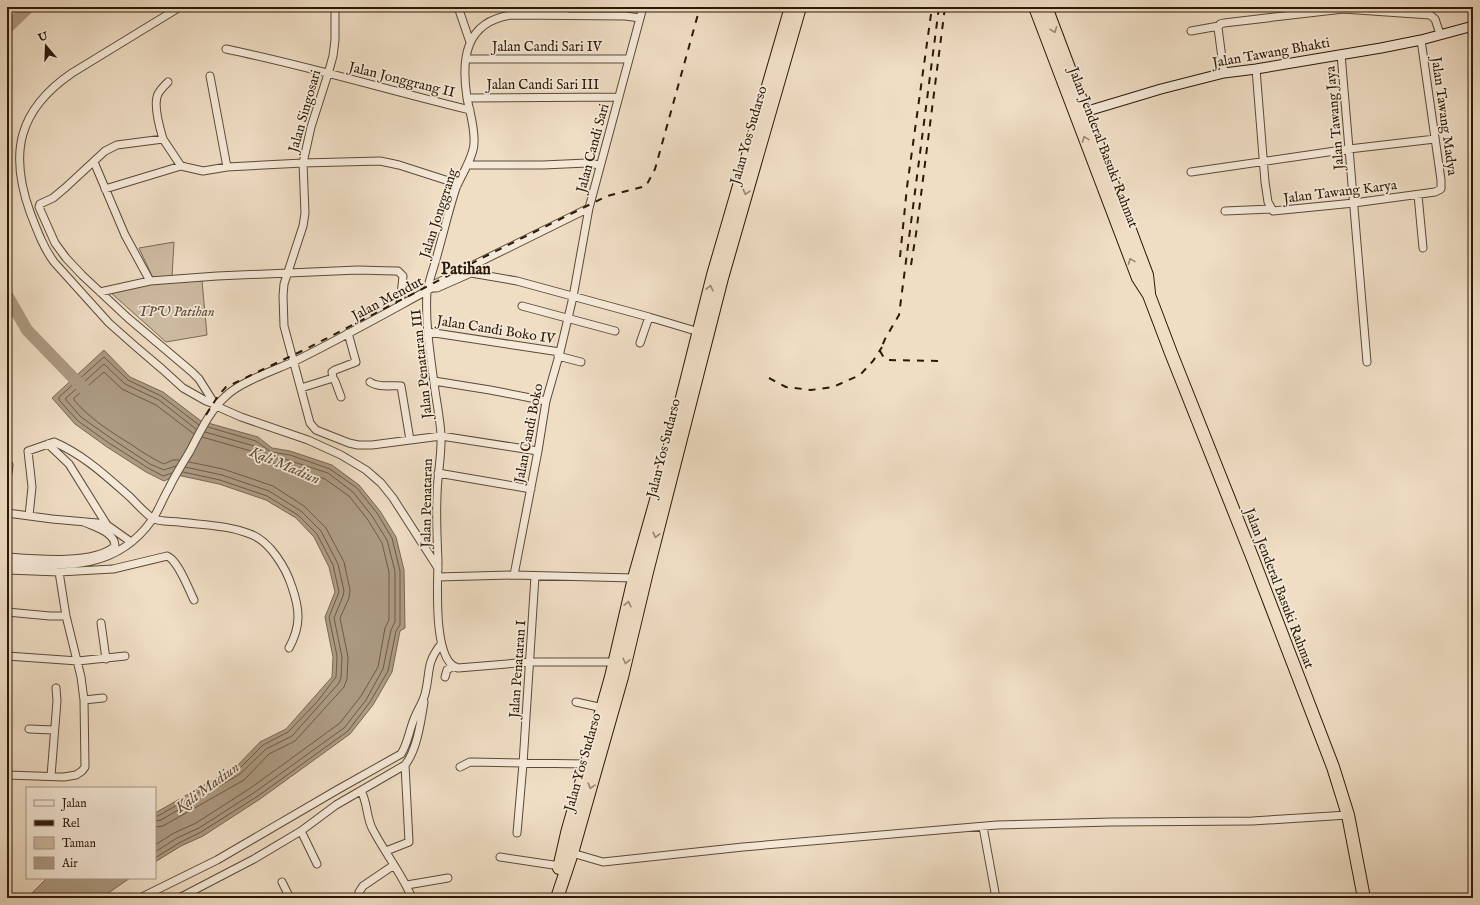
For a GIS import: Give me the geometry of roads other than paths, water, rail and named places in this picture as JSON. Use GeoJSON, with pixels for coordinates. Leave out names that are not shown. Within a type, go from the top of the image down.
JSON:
{"type":"FeatureCollection","features":[{"type":"Feature","properties":{"kind":"highway","name":"Jalan Yos Sudarso"},"geometry":{"type":"LineString","coordinates":[[550,898],[622,677],[662,494],[713,275],[791,7]]}},
{"type":"Feature","properties":{"kind":"highway","name":"Jalan Yos Sudarso"},"geometry":{"type":"LineString","coordinates":[[557,898],[572,853],[572,834],[586,764],[603,708],[634,578],[662,494],[800,7]]}},
{"type":"Feature","properties":{"kind":"highway","name":"Jalan Jenderal Basuki Rahmat"},"geometry":{"type":"LineString","coordinates":[[1035,7],[1080,113]]}},
{"type":"Feature","properties":{"kind":"highway","name":"Jalan Jenderal Basuki Rahmat"},"geometry":{"type":"LineString","coordinates":[[1046,7],[1080,113],[1138,278],[1149,295],[1253,559],[1330,761],[1348,815],[1364,898]]}},
{"type":"Feature","properties":{"kind":"street"},"geometry":{"type":"LineString","coordinates":[[180,7],[59,82],[36,106],[26,123],[21,141],[20,168],[23,192],[39,238],[54,262],[109,323],[183,388],[206,401],[241,417],[308,440],[341,455],[366,470],[381,483],[393,498],[438,573],[634,578]]}},
{"type":"Feature","properties":{"kind":"street","name":"Jalan Singosari"},"geometry":{"type":"LineString","coordinates":[[294,361],[284,326],[282,304],[284,284],[304,219],[303,163],[310,127],[328,74],[335,40],[335,7]]}},
{"type":"Feature","properties":{"kind":"street"},"geometry":{"type":"LineString","coordinates":[[458,7],[470,42]]}},
{"type":"Feature","properties":{"kind":"street"},"geometry":{"type":"LineString","coordinates":[[517,7],[520,15]]}},
{"type":"Feature","properties":{"kind":"street","name":"Jalan Candi Sari"},"geometry":{"type":"LineString","coordinates":[[573,296],[589,208],[643,7]]}},
{"type":"Feature","properties":{"kind":"street"},"geometry":{"type":"LineString","coordinates":[[1191,31],[1219,26],[1224,23],[1322,9],[1355,9],[1428,14],[1435,19],[1440,34]]}},
{"type":"Feature","properties":{"kind":"street","name":"Jalan Jonggrang"},"geometry":{"type":"LineString","coordinates":[[430,290],[458,184],[467,165],[474,143],[467,98],[465,66],[470,42],[476,32],[485,24],[502,16],[564,10],[640,18]]}},
{"type":"Feature","properties":{"kind":"street"},"geometry":{"type":"LineString","coordinates":[[1219,26],[1218,31],[1224,73]]}},
{"type":"Feature","properties":{"kind":"street","name":"Jalan Tawang Bhakti"},"geometry":{"type":"LineString","coordinates":[[1080,113],[1161,89],[1224,73],[1256,69],[1421,40],[1473,26]]}},
{"type":"Feature","properties":{"kind":"street","name":"Jalan Tawang Madya"},"geometry":{"type":"LineString","coordinates":[[1421,40],[1441,187],[1440,190],[1434,192]]}},
{"type":"Feature","properties":{"kind":"street","name":"Jalan Jonggrang II"},"geometry":{"type":"LineString","coordinates":[[226,49],[281,60],[328,74],[470,110]]}},
{"type":"Feature","properties":{"kind":"street","name":"Jalan Tawang Jaya"},"geometry":{"type":"LineString","coordinates":[[1341,54],[1367,362]]}},
{"type":"Feature","properties":{"kind":"street","name":"Jalan Candi Sari IV"},"geometry":{"type":"LineString","coordinates":[[466,59],[629,59]]}},
{"type":"Feature","properties":{"kind":"street","name":"Jalan Tawang Karya"},"geometry":{"type":"LineString","coordinates":[[1256,69],[1268,202],[1271,210],[1275,212],[1434,192]]}},
{"type":"Feature","properties":{"kind":"street"},"geometry":{"type":"LineString","coordinates":[[210,76],[227,167]]}},
{"type":"Feature","properties":{"kind":"street"},"geometry":{"type":"LineString","coordinates":[[168,82],[159,92],[157,97],[160,126],[163,139],[181,166]]}},
{"type":"Feature","properties":{"kind":"street","name":"Jalan Candi Sari III"},"geometry":{"type":"LineString","coordinates":[[467,98],[619,97]]}},
{"type":"Feature","properties":{"kind":"street"},"geometry":{"type":"LineString","coordinates":[[163,139],[117,145],[105,151],[53,198],[39,206],[55,242],[66,258],[128,318],[192,372],[199,379],[215,405]]}},
{"type":"Feature","properties":{"kind":"street"},"geometry":{"type":"LineString","coordinates":[[1192,172],[1349,149],[1435,139]]}},
{"type":"Feature","properties":{"kind":"street"},"geometry":{"type":"LineString","coordinates":[[94,162],[125,234],[150,281]]}},
{"type":"Feature","properties":{"kind":"street"},"geometry":{"type":"LineString","coordinates":[[105,189],[181,166],[200,171],[227,167],[303,163],[385,162],[458,184]]}},
{"type":"Feature","properties":{"kind":"street"},"geometry":{"type":"LineString","coordinates":[[467,165],[543,165],[587,163],[600,165]]}},
{"type":"Feature","properties":{"kind":"street"},"geometry":{"type":"LineString","coordinates":[[1418,195],[1423,248]]}},
{"type":"Feature","properties":{"kind":"street"},"geometry":{"type":"LineString","coordinates":[[470,270],[589,208]]}},
{"type":"Feature","properties":{"kind":"street"},"geometry":{"type":"LineString","coordinates":[[1225,211],[1271,210]]}},
{"type":"Feature","properties":{"kind":"street"},"geometry":{"type":"LineString","coordinates":[[100,292],[150,281],[358,270],[398,271],[403,276],[400,305]]}},
{"type":"Feature","properties":{"kind":"street","name":"Jalan Mendut"},"geometry":{"type":"LineString","coordinates":[[7,563],[64,566],[94,560],[115,553],[131,542],[153,519],[169,487],[215,405],[232,391],[294,361],[470,270],[573,296],[699,332]]}},
{"type":"Feature","properties":{"kind":"street","name":"Jalan Penataran III"},"geometry":{"type":"LineString","coordinates":[[430,290],[428,332],[441,436]]}},
{"type":"Feature","properties":{"kind":"street","name":"Jalan Candi Boko"},"geometry":{"type":"LineString","coordinates":[[514,575],[546,401],[573,296]]}},
{"type":"Feature","properties":{"kind":"street"},"geometry":{"type":"LineString","coordinates":[[522,306],[616,331]]}},
{"type":"Feature","properties":{"kind":"street"},"geometry":{"type":"LineString","coordinates":[[640,343],[649,317]]}},
{"type":"Feature","properties":{"kind":"street","name":"Jalan Candi Boko IV"},"geometry":{"type":"LineString","coordinates":[[428,332],[559,354],[581,362]]}},
{"type":"Feature","properties":{"kind":"street"},"geometry":{"type":"LineString","coordinates":[[341,397],[332,372],[356,362],[348,333]]}},
{"type":"Feature","properties":{"kind":"street","name":"Jalan Penataran"},"geometry":{"type":"LineString","coordinates":[[294,361],[310,423],[316,430],[358,445],[372,445],[441,436],[437,498],[438,649]]}},
{"type":"Feature","properties":{"kind":"street"},"geometry":{"type":"LineString","coordinates":[[301,388],[333,378]]}},
{"type":"Feature","properties":{"kind":"street"},"geometry":{"type":"LineString","coordinates":[[434,381],[546,401]]}},
{"type":"Feature","properties":{"kind":"street"},"geometry":{"type":"LineString","coordinates":[[370,382],[372,384],[401,386],[410,440]]}},
{"type":"Feature","properties":{"kind":"street"},"geometry":{"type":"LineString","coordinates":[[441,436],[538,451]]}},
{"type":"Feature","properties":{"kind":"street"},"geometry":{"type":"LineString","coordinates":[[29,516],[32,487],[28,451],[54,442],[72,450],[94,465],[153,519],[240,530],[251,534],[262,540],[283,564],[296,600],[299,624],[290,648]]}},
{"type":"Feature","properties":{"kind":"street"},"geometry":{"type":"LineString","coordinates":[[48,444],[69,464],[107,525],[131,542]]}},
{"type":"Feature","properties":{"kind":"street"},"geometry":{"type":"LineString","coordinates":[[7,480],[8,465]]}},
{"type":"Feature","properties":{"kind":"street"},"geometry":{"type":"LineString","coordinates":[[438,473],[531,489]]}},
{"type":"Feature","properties":{"kind":"street"},"geometry":{"type":"LineString","coordinates":[[7,513],[107,525]]}},
{"type":"Feature","properties":{"kind":"street"},"geometry":{"type":"LineString","coordinates":[[7,557],[60,560],[95,555],[115,546],[114,540],[110,536],[84,522]]}},
{"type":"Feature","properties":{"kind":"street"},"geometry":{"type":"LineString","coordinates":[[7,570],[59,572],[113,569],[166,556],[175,563],[194,600]]}},
{"type":"Feature","properties":{"kind":"street"},"geometry":{"type":"LineString","coordinates":[[7,775],[64,777],[76,775],[85,767],[84,700],[81,677],[66,616],[59,572]]}},
{"type":"Feature","properties":{"kind":"street","name":"Jalan Penataran I"},"geometry":{"type":"LineString","coordinates":[[517,833],[524,764],[535,576]]}},
{"type":"Feature","properties":{"kind":"street"},"geometry":{"type":"LineString","coordinates":[[7,612],[66,616]]}},
{"type":"Feature","properties":{"kind":"street"},"geometry":{"type":"LineString","coordinates":[[100,623],[106,659]]}},
{"type":"Feature","properties":{"kind":"street"},"geometry":{"type":"LineString","coordinates":[[179,898],[254,859],[301,831],[336,805],[405,765],[410,758],[421,723],[429,664],[438,649],[445,655],[453,666],[458,668],[530,662],[614,662]]}},
{"type":"Feature","properties":{"kind":"street"},"geometry":{"type":"LineString","coordinates":[[7,656],[78,662],[125,656]]}},
{"type":"Feature","properties":{"kind":"street"},"geometry":{"type":"LineString","coordinates":[[445,677],[447,670],[453,666]]}},
{"type":"Feature","properties":{"kind":"street"},"geometry":{"type":"LineString","coordinates":[[50,776],[56,688]]}},
{"type":"Feature","properties":{"kind":"street"},"geometry":{"type":"LineString","coordinates":[[140,898],[217,860],[364,774],[397,758],[402,754],[406,747],[411,726],[425,694]]}},
{"type":"Feature","properties":{"kind":"street"},"geometry":{"type":"LineString","coordinates":[[84,700],[103,698]]}},
{"type":"Feature","properties":{"kind":"street"},"geometry":{"type":"LineString","coordinates":[[576,702],[603,708]]}},
{"type":"Feature","properties":{"kind":"street"},"geometry":{"type":"LineString","coordinates":[[29,729],[54,730]]}},
{"type":"Feature","properties":{"kind":"street"},"geometry":{"type":"LineString","coordinates":[[460,766],[470,762],[586,764]]}},
{"type":"Feature","properties":{"kind":"street"},"geometry":{"type":"LineString","coordinates":[[386,851],[409,842],[405,765]]}},
{"type":"Feature","properties":{"kind":"street"},"geometry":{"type":"LineString","coordinates":[[361,791],[364,797],[367,815],[372,829],[407,885],[412,898]]}},
{"type":"Feature","properties":{"kind":"street"},"geometry":{"type":"LineString","coordinates":[[572,853],[603,862],[759,846],[983,827],[1112,822],[1252,821],[1348,815]]}},
{"type":"Feature","properties":{"kind":"street"},"geometry":{"type":"LineString","coordinates":[[983,827],[996,898]]}},
{"type":"Feature","properties":{"kind":"street"},"geometry":{"type":"LineString","coordinates":[[301,831],[317,864]]}},
{"type":"Feature","properties":{"kind":"street"},"geometry":{"type":"LineString","coordinates":[[500,857],[560,866]]}},
{"type":"Feature","properties":{"kind":"street"},"geometry":{"type":"LineString","coordinates":[[358,898],[359,892],[363,886],[394,865]]}},
{"type":"Feature","properties":{"kind":"street"},"geometry":{"type":"LineString","coordinates":[[407,885],[448,878]]}},
{"type":"Feature","properties":{"kind":"street"},"geometry":{"type":"LineString","coordinates":[[282,882],[290,898]]}},
{"type":"Feature","properties":{"kind":"water"},"geometry":{"type":"Polygon","coordinates":[[[104,350],[130,377],[163,392],[201,421],[258,437],[272,448],[290,451],[332,465],[359,485],[380,511],[396,537],[404,570],[405,628],[400,631],[392,672],[373,705],[350,734],[260,799],[203,836],[181,846],[156,861],[156,812],[236,767],[260,742],[286,729],[332,677],[333,657],[325,617],[335,592],[329,567],[314,537],[296,518],[266,500],[219,484],[177,475],[164,481],[146,472],[75,424],[52,398],[104,350]]]}},
{"type":"Feature","properties":{"kind":"water"},"geometry":{"type":"Polygon","coordinates":[[[46,879],[129,879],[101,898],[27,898],[46,879]]]}},
{"type":"Feature","properties":{"kind":"waterway","name":"Kali Madiun"},"geometry":{"type":"LineString","coordinates":[[7,28],[29,7]]}},
{"type":"Feature","properties":{"kind":"waterway","name":"Kali Madiun"},"geometry":{"type":"LineString","coordinates":[[7,295],[27,330],[85,390]]}},
{"type":"Feature","properties":{"kind":"railway"},"geometry":{"type":"LineString","coordinates":[[206,415],[218,396],[226,387],[306,349],[488,255],[607,196],[646,186],[655,169],[700,7]]}},
{"type":"Feature","properties":{"kind":"railway"},"geometry":{"type":"LineString","coordinates":[[900,257],[907,187],[932,7]]}},
{"type":"Feature","properties":{"kind":"railway"},"geometry":{"type":"LineString","coordinates":[[938,361],[889,360],[884,358],[880,351],[899,315],[939,7]]}},
{"type":"Feature","properties":{"kind":"railway"},"geometry":{"type":"LineString","coordinates":[[911,265],[945,7]]}},
{"type":"Feature","properties":{"kind":"railway"},"geometry":{"type":"LineString","coordinates":[[769,378],[786,387],[811,390],[833,387],[860,375],[873,361],[882,347]]}},
{"type":"Feature","properties":{"kind":"district","name":"Patihan"},"geometry":{"type":"Point","coordinates":[466,268]}},
{"type":"Feature","properties":{"kind":"park label","name":"TPU Patihan"},"geometry":{"type":"Point","coordinates":[176,311]}}]}
